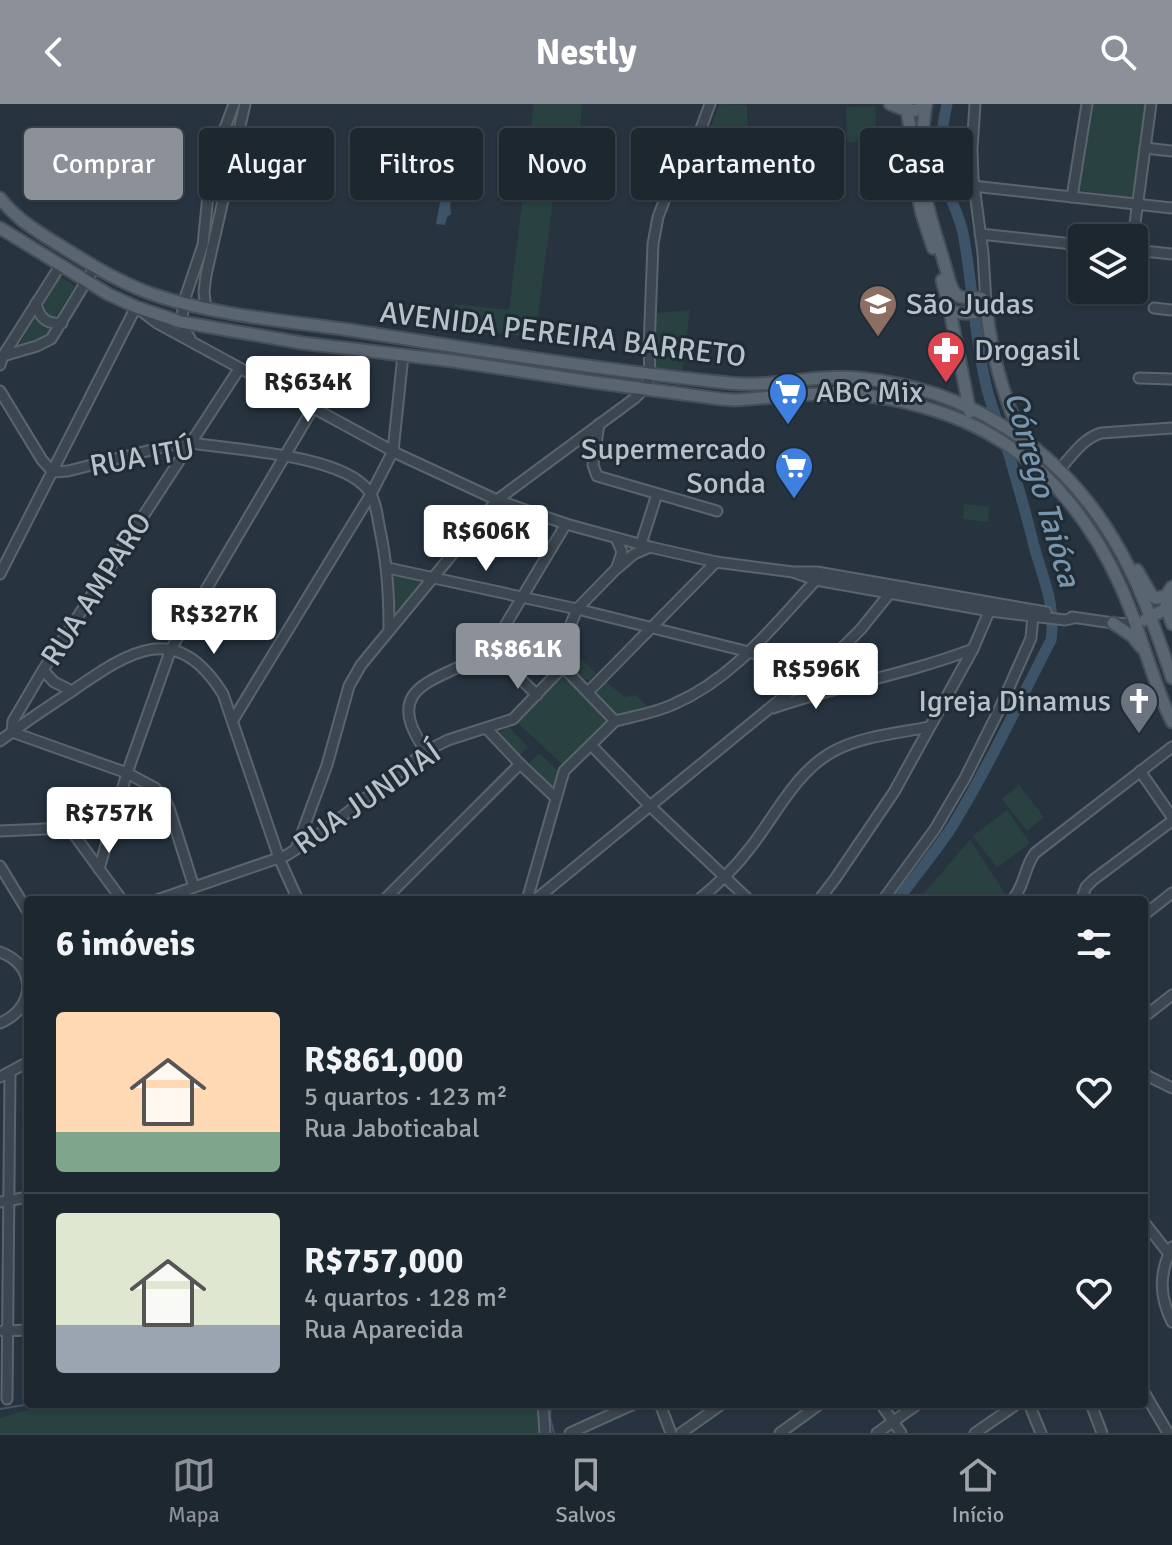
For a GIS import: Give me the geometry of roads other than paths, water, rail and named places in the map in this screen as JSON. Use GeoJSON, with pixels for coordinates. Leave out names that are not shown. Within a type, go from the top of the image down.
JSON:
{"type":"FeatureCollection","features":[{"type":"Feature","properties":{"kind":"main road"},"geometry":{"type":"LineString","coordinates":[[887,104],[915,111],[926,104]]}},
{"type":"Feature","properties":{"kind":"main road"},"geometry":{"type":"LineString","coordinates":[[887,104],[909,128]]}},
{"type":"Feature","properties":{"kind":"main road"},"geometry":{"type":"LineString","coordinates":[[926,104],[921,154],[924,191],[951,286],[956,295],[976,304],[1007,404],[1021,437]]}},
{"type":"Feature","properties":{"kind":"main road"},"geometry":{"type":"LineString","coordinates":[[906,107],[910,128]]}},
{"type":"Feature","properties":{"kind":"main road","name":"AVENIDA PEREIRA BARRETO"},"geometry":{"type":"LineString","coordinates":[[0,198],[5,208],[49,239],[129,286],[206,309],[644,373],[745,384],[823,376],[862,378],[950,399],[1021,437],[1059,470],[1086,500],[1128,565],[1172,678]]}},
{"type":"Feature","properties":{"kind":"main road"},"geometry":{"type":"LineString","coordinates":[[918,200],[950,311],[973,426]]}},
{"type":"Feature","properties":{"kind":"main road","name":"AVENIDA PEREIRA BARRETO"},"geometry":{"type":"LineString","coordinates":[[0,228],[87,282],[136,307],[181,322],[277,339],[735,400],[821,394],[864,395],[917,405],[973,426],[1010,447],[1053,484],[1085,524],[1120,584],[1172,722]]}},
{"type":"Feature","properties":{"kind":"main road"},"geometry":{"type":"LineString","coordinates":[[950,311],[976,304]]}},
{"type":"Feature","properties":{"kind":"main road"},"geometry":{"type":"LineString","coordinates":[[950,399],[959,384],[961,372]]}},
{"type":"Feature","properties":{"kind":"main road"},"geometry":{"type":"LineString","coordinates":[[1115,542],[1152,596],[1163,598],[1171,590]]}},
{"type":"Feature","properties":{"kind":"main road"},"geometry":{"type":"LineString","coordinates":[[1136,624],[1152,621],[1172,624],[1169,615],[1171,590]]}},
{"type":"Feature","properties":{"kind":"main road"},"geometry":{"type":"LineString","coordinates":[[1152,621],[1164,610],[1171,590]]}},
{"type":"Feature","properties":{"kind":"main road"},"geometry":{"type":"LineString","coordinates":[[1113,623],[1132,636],[1147,655]]}},
{"type":"Feature","properties":{"kind":"street"},"geometry":{"type":"LineString","coordinates":[[230,128],[234,104]]}},
{"type":"Feature","properties":{"kind":"street"},"geometry":{"type":"LineString","coordinates":[[235,128],[245,104]]}},
{"type":"Feature","properties":{"kind":"street"},"geometry":{"type":"LineString","coordinates":[[296,849],[327,765],[349,686],[361,665],[497,500],[645,390],[653,244],[658,217],[670,186],[693,150],[710,104]]}},
{"type":"Feature","properties":{"kind":"street"},"geometry":{"type":"LineString","coordinates":[[973,134],[975,104]]}},
{"type":"Feature","properties":{"kind":"street"},"geometry":{"type":"LineString","coordinates":[[1072,197],[1087,104]]}},
{"type":"Feature","properties":{"kind":"street"},"geometry":{"type":"LineString","coordinates":[[1135,224],[1151,104]]}},
{"type":"Feature","properties":{"kind":"street"},"geometry":{"type":"LineString","coordinates":[[1145,148],[1172,151]]}},
{"type":"Feature","properties":{"kind":"street"},"geometry":{"type":"LineString","coordinates":[[976,304],[985,279],[973,186],[1172,208]]}},
{"type":"Feature","properties":{"kind":"street"},"geometry":{"type":"LineString","coordinates":[[195,344],[181,322],[183,304],[203,245],[207,200]]}},
{"type":"Feature","properties":{"kind":"street"},"geometry":{"type":"LineString","coordinates":[[210,200],[211,214],[221,217]]}},
{"type":"Feature","properties":{"kind":"street"},"geometry":{"type":"LineString","coordinates":[[206,309],[205,284],[225,200]]}},
{"type":"Feature","properties":{"kind":"street"},"geometry":{"type":"LineString","coordinates":[[980,234],[1068,243]]}},
{"type":"Feature","properties":{"kind":"street"},"geometry":{"type":"LineString","coordinates":[[1148,251],[1172,254]]}},
{"type":"Feature","properties":{"kind":"street"},"geometry":{"type":"LineString","coordinates":[[2,360],[60,266]]}},
{"type":"Feature","properties":{"kind":"street"},"geometry":{"type":"LineString","coordinates":[[2,360],[45,343],[53,336],[95,267]]}},
{"type":"Feature","properties":{"kind":"street"},"geometry":{"type":"LineString","coordinates":[[36,303],[38,314],[44,319],[53,324],[62,323]]}},
{"type":"Feature","properties":{"kind":"street"},"geometry":{"type":"LineString","coordinates":[[0,574],[136,307],[157,323],[239,369],[393,451],[497,500],[566,524],[716,562],[905,587],[1033,616],[1048,615]]}},
{"type":"Feature","properties":{"kind":"street"},"geometry":{"type":"LineString","coordinates":[[1154,308],[1172,310]]}},
{"type":"Feature","properties":{"kind":"street"},"geometry":{"type":"LineString","coordinates":[[233,720],[371,494],[393,451],[403,355]]}},
{"type":"Feature","properties":{"kind":"street","name":"RUA AMPARO"},"geometry":{"type":"LineString","coordinates":[[12,732],[13,721],[43,670],[239,369]]}},
{"type":"Feature","properties":{"kind":"street"},"geometry":{"type":"LineString","coordinates":[[1139,378],[1172,379]]}},
{"type":"Feature","properties":{"kind":"street","name":"RUA ITÚ"},"geometry":{"type":"LineString","coordinates":[[0,391],[42,460],[53,472],[192,443],[327,464],[361,483],[371,494]]}},
{"type":"Feature","properties":{"kind":"street"},"geometry":{"type":"LineString","coordinates":[[99,869],[127,773],[171,649],[313,408]]}},
{"type":"Feature","properties":{"kind":"street"},"geometry":{"type":"LineString","coordinates":[[599,424],[593,465],[595,474],[717,511]]}},
{"type":"Feature","properties":{"kind":"street"},"geometry":{"type":"LineString","coordinates":[[1059,470],[1092,436],[1172,428]]}},
{"type":"Feature","properties":{"kind":"street"},"geometry":{"type":"LineString","coordinates":[[371,494],[388,568],[389,629]]}},
{"type":"Feature","properties":{"kind":"street"},"geometry":{"type":"LineString","coordinates":[[615,721],[562,666],[577,609],[615,570],[646,546],[657,494]]}},
{"type":"Feature","properties":{"kind":"street"},"geometry":{"type":"LineString","coordinates":[[426,751],[409,723],[409,709],[414,695],[425,683],[490,649],[566,524]]}},
{"type":"Feature","properties":{"kind":"street"},"geometry":{"type":"LineString","coordinates":[[615,570],[622,552],[616,538]]}},
{"type":"Feature","properties":{"kind":"street"},"geometry":{"type":"LineString","coordinates":[[588,692],[716,562]]}},
{"type":"Feature","properties":{"kind":"street"},"geometry":{"type":"LineString","coordinates":[[388,568],[577,609],[857,683]]}},
{"type":"Feature","properties":{"kind":"street"},"geometry":{"type":"LineString","coordinates":[[817,576],[890,593],[1136,624]]}},
{"type":"Feature","properties":{"kind":"street"},"geometry":{"type":"LineString","coordinates":[[528,896],[564,771],[615,721],[664,708],[692,696],[728,673],[817,576]]}},
{"type":"Feature","properties":{"kind":"street"},"geometry":{"type":"LineString","coordinates":[[540,896],[837,653],[890,593],[905,587]]}},
{"type":"Feature","properties":{"kind":"street"},"geometry":{"type":"LineString","coordinates":[[822,896],[894,792],[973,649],[991,606]]}},
{"type":"Feature","properties":{"kind":"street"},"geometry":{"type":"LineString","coordinates":[[886,896],[935,829],[965,778],[1031,638],[1033,616]]}},
{"type":"Feature","properties":{"kind":"street"},"geometry":{"type":"LineString","coordinates":[[0,741],[119,660],[139,653],[171,649],[198,663],[223,694],[279,858],[296,896]]}},
{"type":"Feature","properties":{"kind":"street"},"geometry":{"type":"LineString","coordinates":[[490,649],[537,695]]}},
{"type":"Feature","properties":{"kind":"street"},"geometry":{"type":"LineString","coordinates":[[767,710],[973,649]]}},
{"type":"Feature","properties":{"kind":"street"},"geometry":{"type":"LineString","coordinates":[[837,653],[835,665],[844,680]]}},
{"type":"Feature","properties":{"kind":"street"},"geometry":{"type":"LineString","coordinates":[[949,658],[957,666],[958,676]]}},
{"type":"Feature","properties":{"kind":"street","name":"RUA JUNDIAÍ"},"geometry":{"type":"LineString","coordinates":[[168,896],[279,858],[296,849],[426,751],[448,740],[513,719],[562,666]]}},
{"type":"Feature","properties":{"kind":"street"},"geometry":{"type":"LineString","coordinates":[[43,670],[54,682],[72,691]]}},
{"type":"Feature","properties":{"kind":"street"},"geometry":{"type":"LineString","coordinates":[[703,896],[726,877],[795,785],[824,756],[864,741],[929,727]]}},
{"type":"Feature","properties":{"kind":"street"},"geometry":{"type":"LineString","coordinates":[[487,729],[556,798]]}},
{"type":"Feature","properties":{"kind":"street"},"geometry":{"type":"LineString","coordinates":[[12,732],[127,773],[155,788],[169,808],[194,887]]}},
{"type":"Feature","properties":{"kind":"street"},"geometry":{"type":"LineString","coordinates":[[591,745],[745,896]]}},
{"type":"Feature","properties":{"kind":"street"},"geometry":{"type":"LineString","coordinates":[[1015,896],[1035,853],[1172,747]]}},
{"type":"Feature","properties":{"kind":"street"},"geometry":{"type":"LineString","coordinates":[[388,896],[520,764]]}},
{"type":"Feature","properties":{"kind":"street"},"geometry":{"type":"LineString","coordinates":[[1083,896],[1093,880],[1172,819],[1140,771]]}},
{"type":"Feature","properties":{"kind":"street"},"geometry":{"type":"LineString","coordinates":[[308,819],[325,830]]}},
{"type":"Feature","properties":{"kind":"street"},"geometry":{"type":"LineString","coordinates":[[0,831],[111,826]]}},
{"type":"Feature","properties":{"kind":"street"},"geometry":{"type":"LineString","coordinates":[[70,829],[119,896]]}},
{"type":"Feature","properties":{"kind":"street"},"geometry":{"type":"LineString","coordinates":[[0,866],[24,905]]}},
{"type":"Feature","properties":{"kind":"street"},"geometry":{"type":"LineString","coordinates":[[1148,912],[1172,893]]}},
{"type":"Feature","properties":{"kind":"street"},"geometry":{"type":"LineString","coordinates":[[0,952],[20,965],[24,974]]}},
{"type":"Feature","properties":{"kind":"street"},"geometry":{"type":"LineString","coordinates":[[1148,1014],[1172,995]]}},
{"type":"Feature","properties":{"kind":"street"},"geometry":{"type":"LineString","coordinates":[[0,1023],[22,1007],[24,1001]]}},
{"type":"Feature","properties":{"kind":"street"},"geometry":{"type":"LineString","coordinates":[[7,1399],[3,1331],[5,1075],[24,1064]]}},
{"type":"Feature","properties":{"kind":"street"},"geometry":{"type":"LineString","coordinates":[[1148,1076],[1172,1088]]}},
{"type":"Feature","properties":{"kind":"street"},"geometry":{"type":"LineString","coordinates":[[4,1202],[24,1198]]}},
{"type":"Feature","properties":{"kind":"street"},"geometry":{"type":"LineString","coordinates":[[1148,1226],[1170,1250],[1162,1288],[1172,1322]]}},
{"type":"Feature","properties":{"kind":"street"},"geometry":{"type":"LineString","coordinates":[[3,1331],[24,1330]]}},
{"type":"Feature","properties":{"kind":"street"},"geometry":{"type":"LineString","coordinates":[[1148,1399],[1168,1433]]}},
{"type":"Feature","properties":{"kind":"street"},"geometry":{"type":"LineString","coordinates":[[543,1408],[545,1433]]}},
{"type":"Feature","properties":{"kind":"street"},"geometry":{"type":"LineString","coordinates":[[570,1433],[625,1408]]}},
{"type":"Feature","properties":{"kind":"street"},"geometry":{"type":"LineString","coordinates":[[662,1408],[671,1433]]}},
{"type":"Feature","properties":{"kind":"street"},"geometry":{"type":"LineString","coordinates":[[681,1433],[716,1408]]}},
{"type":"Feature","properties":{"kind":"street"},"geometry":{"type":"LineString","coordinates":[[780,1433],[814,1408]]}},
{"type":"Feature","properties":{"kind":"street"},"geometry":{"type":"LineString","coordinates":[[884,1408],[901,1433]]}},
{"type":"Feature","properties":{"kind":"street"},"geometry":{"type":"LineString","coordinates":[[877,1433],[912,1408]]}},
{"type":"Feature","properties":{"kind":"street"},"geometry":{"type":"LineString","coordinates":[[975,1433],[1011,1408]]}},
{"type":"Feature","properties":{"kind":"street"},"geometry":{"type":"LineString","coordinates":[[1031,1408],[1041,1433]]}},
{"type":"Feature","properties":{"kind":"street"},"geometry":{"type":"LineString","coordinates":[[1093,1408],[1102,1433]]}},
{"type":"Feature","properties":{"kind":"waterway","name":"Córrego Taióca"},"geometry":{"type":"LineString","coordinates":[[901,896],[966,803],[1051,640],[1052,627],[1048,592],[983,370],[963,233],[943,170],[942,138],[947,104]]}},
{"type":"Feature","properties":{"kind":"waterway","name":"Córrego Taióca"},"geometry":{"type":"LineString","coordinates":[[0,1409],[24,1405]]}},
{"type":"Feature","properties":{"kind":"waterway"},"geometry":{"type":"LineString","coordinates":[[551,1408],[554,1433]]}},
{"type":"Feature","properties":{"kind":"place","name":"São Judas"},"geometry":{"type":"Point","coordinates":[878,338]}},
{"type":"Feature","properties":{"kind":"place","name":"Drogasil"},"geometry":{"type":"Point","coordinates":[946,384]}},
{"type":"Feature","properties":{"kind":"place","name":"ABC Mix"},"geometry":{"type":"Point","coordinates":[788,426]}},
{"type":"Feature","properties":{"kind":"place","name":"Supermercado Sonda"},"geometry":{"type":"Point","coordinates":[794,500]}},
{"type":"Feature","properties":{"kind":"place","name":"Igreja Dinamus"},"geometry":{"type":"Point","coordinates":[1139,735]}}]}
